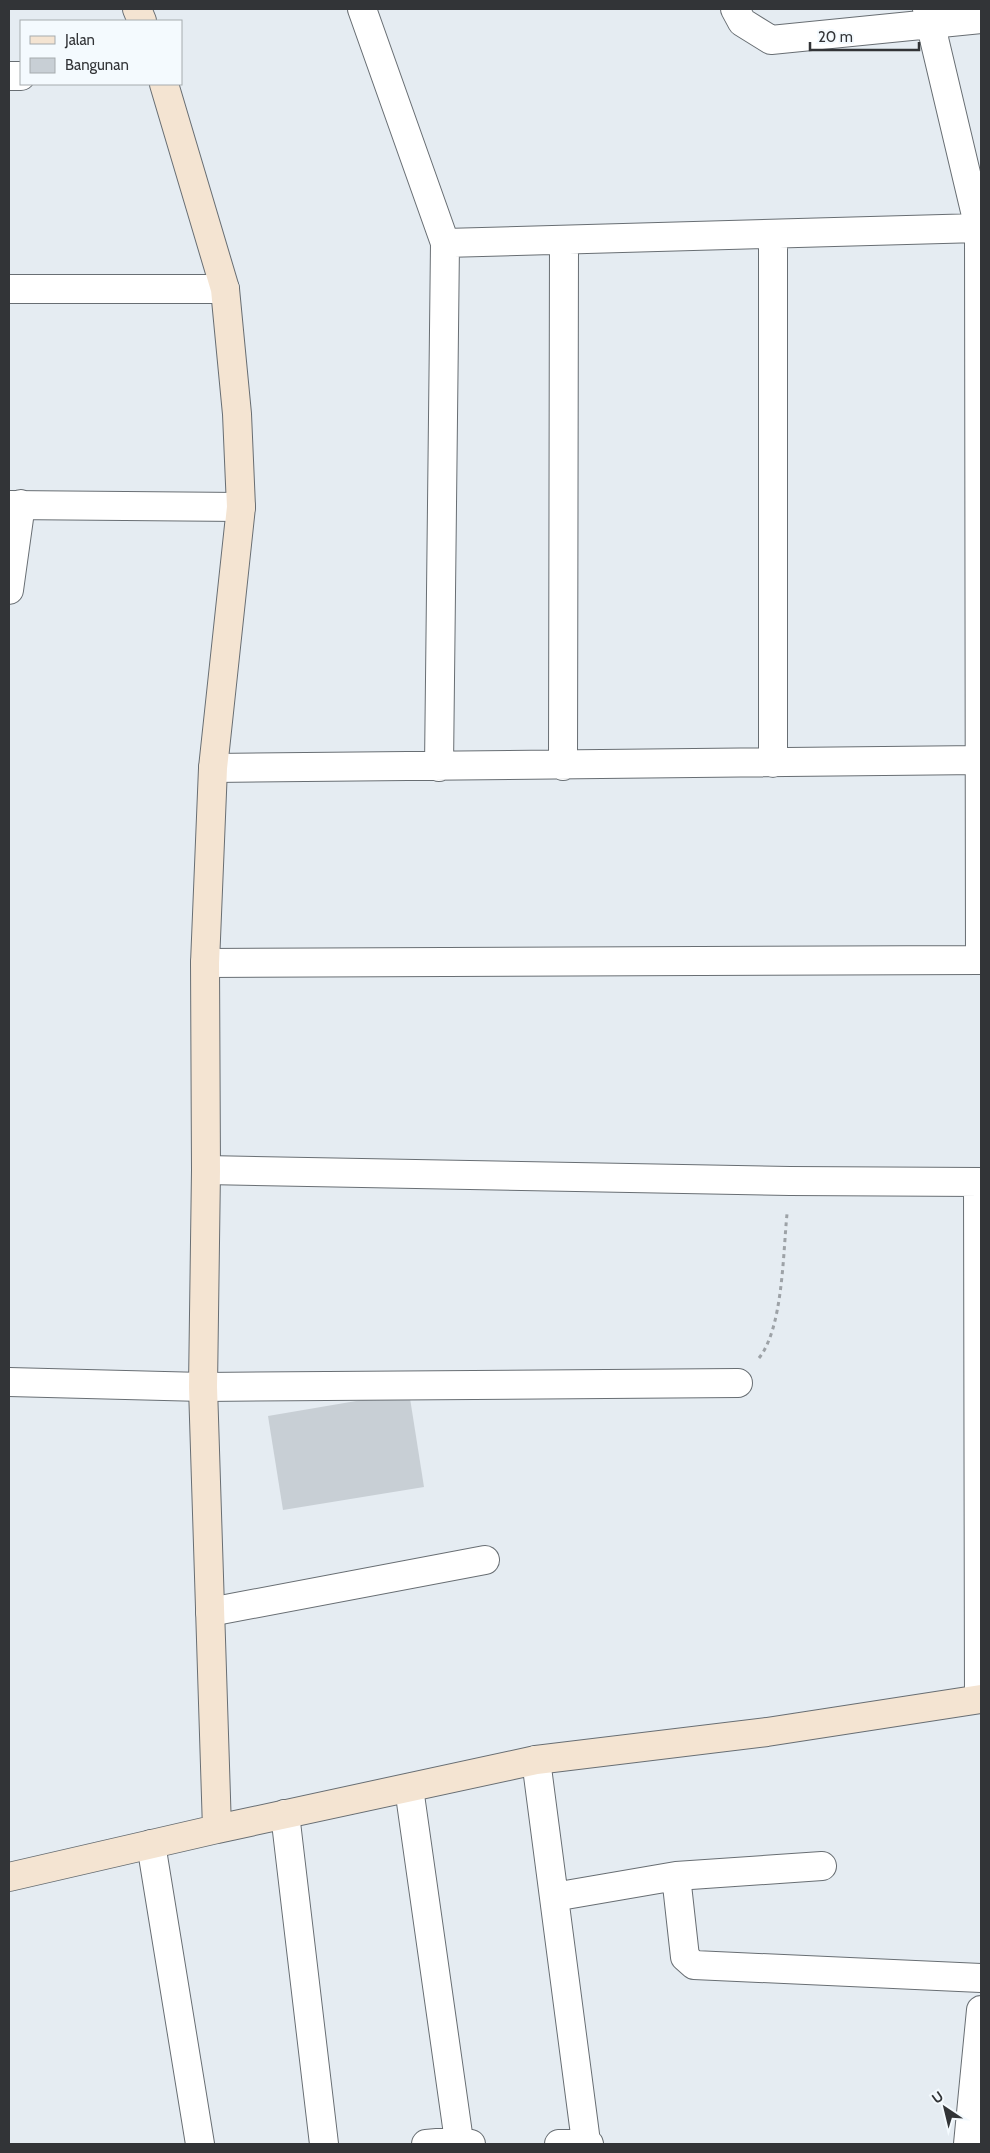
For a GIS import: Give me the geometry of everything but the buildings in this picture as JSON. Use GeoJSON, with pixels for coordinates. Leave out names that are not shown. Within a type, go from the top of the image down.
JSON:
{"type":"FeatureCollection","features":[{"type":"Feature","properties":{"kind":"street"},"geometry":{"type":"LineString","coordinates":[[362,9],[445,243],[439,768]]}},
{"type":"Feature","properties":{"kind":"street"},"geometry":{"type":"LineString","coordinates":[[734,9],[742,22],[771,40],[929,16],[981,19]]}},
{"type":"Feature","properties":{"kind":"street"},"geometry":{"type":"LineString","coordinates":[[205,963],[980,960],[979,228],[929,16]]}},
{"type":"Feature","properties":{"kind":"street"},"geometry":{"type":"LineString","coordinates":[[164,85],[225,289],[237,414],[241,507],[212,768],[205,963],[206,1170],[203,1387],[217,1829]]}},
{"type":"Feature","properties":{"kind":"street"},"geometry":{"type":"LineString","coordinates":[[445,243],[979,228]]}},
{"type":"Feature","properties":{"kind":"street"},"geometry":{"type":"LineString","coordinates":[[773,234],[773,763]]}},
{"type":"Feature","properties":{"kind":"street"},"geometry":{"type":"LineString","coordinates":[[563,766],[564,240]]}},
{"type":"Feature","properties":{"kind":"street"},"geometry":{"type":"LineString","coordinates":[[9,289],[225,289]]}},
{"type":"Feature","properties":{"kind":"street"},"geometry":{"type":"LineString","coordinates":[[9,590],[15,504],[241,507]]}},
{"type":"Feature","properties":{"kind":"street"},"geometry":{"type":"LineString","coordinates":[[212,768],[439,768],[981,760]]}},
{"type":"Feature","properties":{"kind":"street"},"geometry":{"type":"LineString","coordinates":[[9,1877],[217,1829],[536,1760],[767,1732],[980,1699],[980,1182],[790,1181],[206,1170]]}},
{"type":"Feature","properties":{"kind":"street"},"geometry":{"type":"LineString","coordinates":[[9,1382],[203,1387],[738,1383]]}},
{"type":"Feature","properties":{"kind":"street"},"geometry":{"type":"LineString","coordinates":[[210,1612],[485,1560]]}},
{"type":"Feature","properties":{"kind":"street"},"geometry":{"type":"LineString","coordinates":[[536,1760],[588,2143],[559,2144]]}},
{"type":"Feature","properties":{"kind":"street"},"geometry":{"type":"LineString","coordinates":[[409,1788],[465,2143],[426,2144]]}},
{"type":"Feature","properties":{"kind":"street"},"geometry":{"type":"LineString","coordinates":[[285,1814],[324,2144]]}},
{"type":"Feature","properties":{"kind":"street"},"geometry":{"type":"LineString","coordinates":[[151,1844],[200,2144]]}},
{"type":"Feature","properties":{"kind":"street"},"geometry":{"type":"LineString","coordinates":[[554,1896],[676,1876],[822,1866]]}},
{"type":"Feature","properties":{"kind":"street"},"geometry":{"type":"LineString","coordinates":[[676,1876],[685,1957],[694,1965],[981,1978]]}},
{"type":"Feature","properties":{"kind":"street"},"geometry":{"type":"LineString","coordinates":[[968,2144],[981,2010]]}},
{"type":"Feature","properties":{"kind":"path"},"geometry":{"type":"LineString","coordinates":[[738,1383],[766,1350],[776,1323],[790,1181]]}}]}
